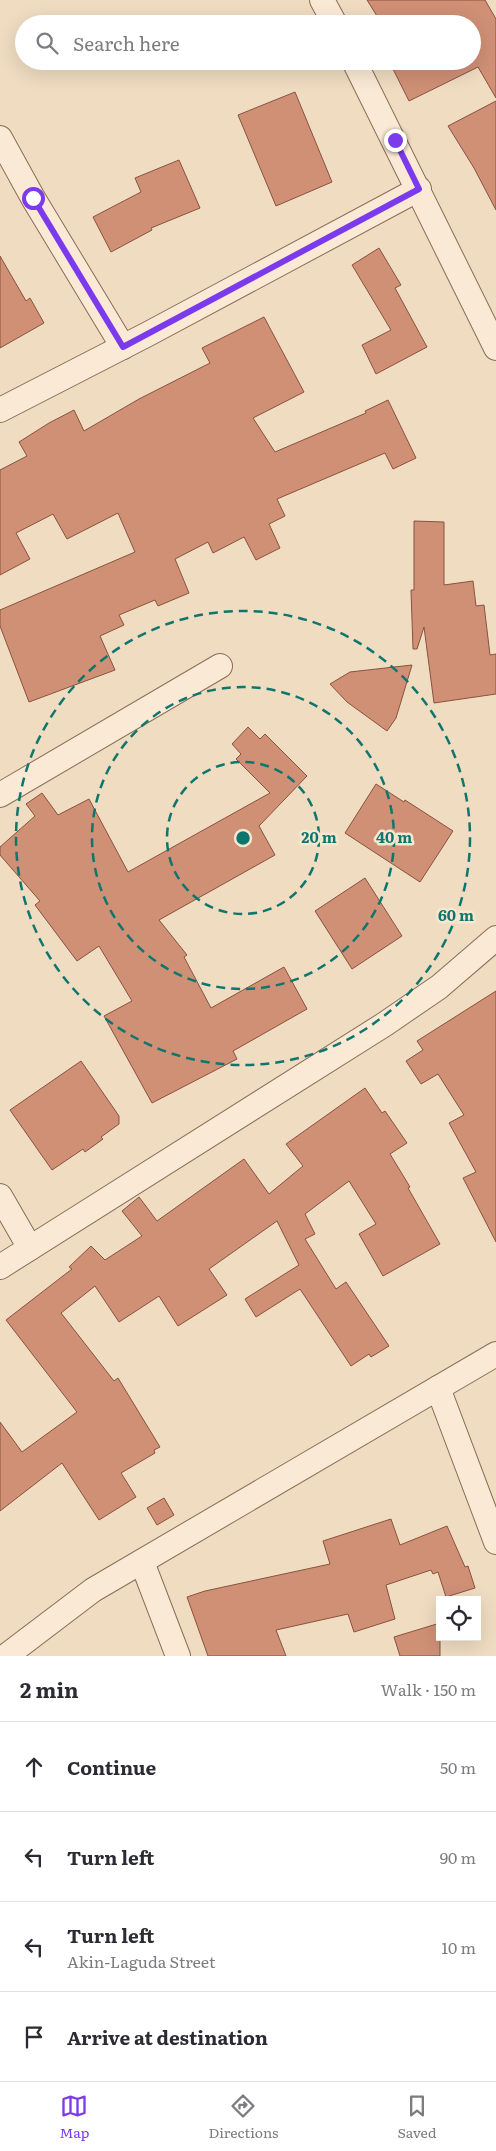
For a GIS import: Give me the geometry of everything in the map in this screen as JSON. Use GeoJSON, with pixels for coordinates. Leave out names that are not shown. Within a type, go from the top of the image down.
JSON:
{"type":"FeatureCollection","features":[{"type":"Feature","properties":{"kind":"street"},"geometry":{"type":"LineString","coordinates":[[322,0],[330,15]]}},
{"type":"Feature","properties":{"kind":"street"},"geometry":{"type":"LineString","coordinates":[[359,70],[496,348]]}},
{"type":"Feature","properties":{"kind":"street"},"geometry":{"type":"LineString","coordinates":[[0,138],[33,198],[123,347]]}},
{"type":"Feature","properties":{"kind":"street"},"geometry":{"type":"LineString","coordinates":[[0,410],[123,347],[419,189]]}},
{"type":"Feature","properties":{"kind":"street"},"geometry":{"type":"LineString","coordinates":[[0,795],[220,666]]}},
{"type":"Feature","properties":{"kind":"street"},"geometry":{"type":"LineString","coordinates":[[0,1267],[385,1024],[439,987],[496,938]]}},
{"type":"Feature","properties":{"kind":"street"},"geometry":{"type":"LineString","coordinates":[[0,1196],[30,1248]]}},
{"type":"Feature","properties":{"kind":"street"},"geometry":{"type":"LineString","coordinates":[[6,1656],[93,1590],[496,1354]]}},
{"type":"Feature","properties":{"kind":"street"},"geometry":{"type":"LineString","coordinates":[[438,1388],[496,1542]]}},
{"type":"Feature","properties":{"kind":"street"},"geometry":{"type":"LineString","coordinates":[[142,1562],[178,1656]]}},
{"type":"Feature","properties":{"kind":"building"},"geometry":{"type":"Polygon","coordinates":[[[367,0],[485,0],[496,19],[496,98],[480,70],[481,15],[376,15],[367,0]]]}},
{"type":"Feature","properties":{"kind":"building"},"geometry":{"type":"Polygon","coordinates":[[[394,70],[472,70],[409,101],[394,70]]]}},
{"type":"Feature","properties":{"kind":"building"},"geometry":{"type":"Polygon","coordinates":[[[295,92],[332,182],[276,206],[238,115],[295,92]]]}},
{"type":"Feature","properties":{"kind":"building"},"geometry":{"type":"Polygon","coordinates":[[[496,101],[496,210],[474,168],[448,126],[496,101]]]}},
{"type":"Feature","properties":{"kind":"building"},"geometry":{"type":"Polygon","coordinates":[[[179,160],[200,208],[151,228],[152,230],[111,252],[93,217],[141,192],[135,178],[179,160]]]}},
{"type":"Feature","properties":{"kind":"building"},"geometry":{"type":"Polygon","coordinates":[[[379,248],[401,285],[395,288],[427,347],[376,374],[362,345],[391,330],[352,265],[379,248]]]}},
{"type":"Feature","properties":{"kind":"building"},"geometry":{"type":"Polygon","coordinates":[[[0,256],[26,301],[30,298],[44,323],[0,348],[0,256]]]}},
{"type":"Feature","properties":{"kind":"building"},"geometry":{"type":"Polygon","coordinates":[[[264,317],[304,392],[253,418],[275,452],[366,413],[365,411],[388,400],[416,458],[393,469],[385,453],[277,499],[285,516],[269,524],[280,548],[256,560],[244,537],[213,553],[208,542],[175,559],[189,593],[158,606],[155,600],[119,615],[124,625],[100,636],[115,670],[29,702],[0,626],[0,610],[135,552],[118,513],[67,539],[53,514],[16,533],[30,559],[0,575],[0,470],[27,456],[19,442],[49,423],[74,410],[84,431],[139,399],[210,363],[202,348],[264,317]]]}},
{"type":"Feature","properties":{"kind":"building"},"geometry":{"type":"Polygon","coordinates":[[[414,521],[444,522],[444,585],[473,581],[476,606],[484,605],[490,655],[496,654],[496,694],[434,703],[424,627],[417,649],[413,649],[411,590],[414,590],[414,521]]]}},
{"type":"Feature","properties":{"kind":"building"},"geometry":{"type":"Polygon","coordinates":[[[412,665],[396,718],[387,731],[347,702],[330,684],[350,672],[412,665]]]}},
{"type":"Feature","properties":{"kind":"building"},"geometry":{"type":"Polygon","coordinates":[[[248,727],[260,739],[265,734],[307,776],[259,826],[275,855],[159,920],[187,955],[184,957],[211,1008],[284,967],[307,1009],[233,1051],[237,1059],[152,1103],[104,1016],[132,1001],[99,946],[77,961],[35,905],[40,901],[0,855],[0,847],[35,816],[26,804],[42,793],[58,815],[89,799],[128,872],[270,793],[236,759],[241,754],[232,744],[248,727]]]}},
{"type":"Feature","properties":{"kind":"building"},"geometry":{"type":"Polygon","coordinates":[[[376,784],[453,831],[420,882],[345,833],[376,784]]]}},
{"type":"Feature","properties":{"kind":"building"},"geometry":{"type":"Polygon","coordinates":[[[365,878],[402,936],[352,969],[315,911],[365,878]]]}},
{"type":"Feature","properties":{"kind":"building"},"geometry":{"type":"Polygon","coordinates":[[[496,991],[496,1242],[463,1178],[476,1172],[449,1123],[464,1115],[438,1074],[421,1084],[406,1061],[423,1050],[417,1041],[496,991]]]}},
{"type":"Feature","properties":{"kind":"building"},"geometry":{"type":"Polygon","coordinates":[[[81,1061],[119,1116],[119,1124],[85,1152],[83,1149],[52,1170],[10,1110],[81,1061]]]}},
{"type":"Feature","properties":{"kind":"building"},"geometry":{"type":"Polygon","coordinates":[[[365,1088],[382,1113],[385,1111],[407,1143],[390,1154],[440,1244],[383,1276],[359,1234],[376,1224],[349,1181],[305,1214],[315,1234],[305,1239],[336,1289],[346,1282],[389,1346],[371,1357],[369,1354],[351,1366],[300,1289],[256,1317],[245,1299],[299,1265],[277,1221],[209,1269],[227,1295],[178,1326],[159,1296],[119,1322],[95,1286],[61,1313],[114,1381],[118,1378],[160,1447],[154,1450],[155,1453],[121,1473],[136,1497],[99,1520],[62,1463],[0,1511],[0,1422],[22,1452],[77,1412],[6,1320],[72,1269],[69,1267],[91,1246],[105,1260],[142,1236],[122,1211],[139,1197],[157,1221],[244,1159],[269,1194],[303,1166],[286,1144],[365,1088]]]}},
{"type":"Feature","properties":{"kind":"building"},"geometry":{"type":"Polygon","coordinates":[[[164,1498],[174,1515],[157,1525],[147,1508],[164,1498]]]}},
{"type":"Feature","properties":{"kind":"building"},"geometry":{"type":"Polygon","coordinates":[[[391,1519],[400,1545],[447,1526],[465,1567],[468,1566],[475,1588],[446,1596],[438,1572],[433,1574],[431,1570],[386,1585],[395,1619],[354,1632],[348,1614],[276,1630],[286,1656],[208,1656],[187,1597],[205,1591],[330,1564],[323,1541],[391,1519]]]}},
{"type":"Feature","properties":{"kind":"building"},"geometry":{"type":"Polygon","coordinates":[[[436,1624],[436,1641],[440,1641],[440,1656],[400,1656],[394,1637],[436,1624]]]}},
{"type":"Feature","properties":{"kind":"route"},"geometry":{"type":"LineString","coordinates":[[33,198],[123,347],[419,189],[395,140]]}}]}
